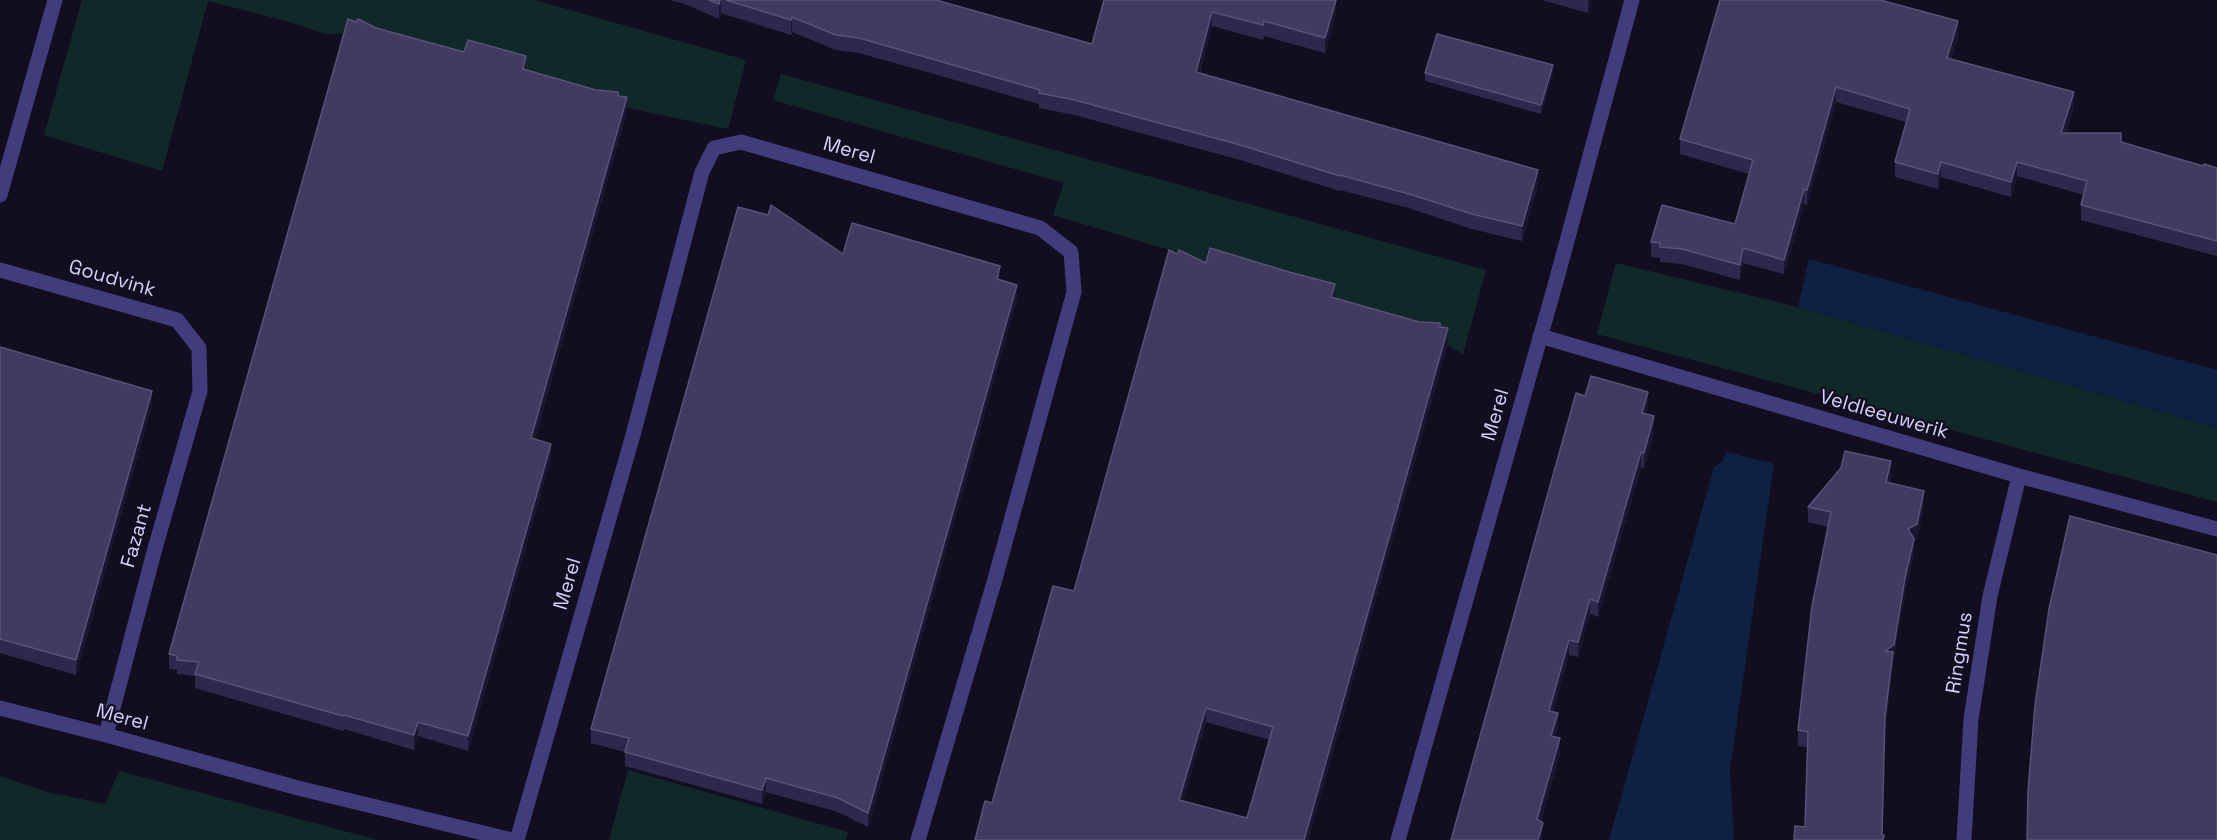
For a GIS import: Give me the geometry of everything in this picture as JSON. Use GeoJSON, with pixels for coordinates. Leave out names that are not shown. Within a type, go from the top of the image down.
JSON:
{"type":"FeatureCollection","features":[{"type":"Feature","properties":{"kind":"street"},"geometry":{"type":"LineString","coordinates":[[0,195],[54,0]]}},
{"type":"Feature","properties":{"kind":"street","name":"Merel"},"geometry":{"type":"LineString","coordinates":[[1398,840],[1632,0]]}},
{"type":"Feature","properties":{"kind":"street","name":"Merel"},"geometry":{"type":"LineString","coordinates":[[0,708],[298,788],[515,840],[633,435],[702,172],[714,148],[741,142],[1040,228],[1071,252],[1074,292],[995,579],[918,840]]}},
{"type":"Feature","properties":{"kind":"street","name":"Goudvink"},"geometry":{"type":"LineString","coordinates":[[0,270],[177,320],[200,348]]}},
{"type":"Feature","properties":{"kind":"street","name":"Veldleeuwerik"},"geometry":{"type":"LineString","coordinates":[[1540,336],[2019,476],[2217,529]]}},
{"type":"Feature","properties":{"kind":"street","name":"Fazant"},"geometry":{"type":"LineString","coordinates":[[106,735],[154,552],[200,391],[200,348]]}},
{"type":"Feature","properties":{"kind":"street","name":"Ringmus"},"geometry":{"type":"LineString","coordinates":[[1964,840],[1972,708],[1990,596],[2019,476]]}},
{"type":"Feature","properties":{"kind":"green space"},"geometry":{"type":"Polygon","coordinates":[[[82,0],[535,0],[746,60],[728,129],[523,86],[358,33],[325,34],[290,22],[208,1],[162,171],[44,135],[82,0]]]}},
{"type":"Feature","properties":{"kind":"green space"},"geometry":{"type":"Polygon","coordinates":[[[781,74],[1486,270],[1463,354],[1448,345],[1229,268],[1053,215],[1064,183],[773,100],[781,74]]]}},
{"type":"Feature","properties":{"kind":"green space"},"geometry":{"type":"Polygon","coordinates":[[[1616,263],[1798,307],[2217,428],[2217,502],[1597,334],[1616,263]]]}},
{"type":"Feature","properties":{"kind":"green space"},"geometry":{"type":"Polygon","coordinates":[[[628,770],[848,832],[846,840],[609,840],[628,770]]]}},
{"type":"Feature","properties":{"kind":"green space"},"geometry":{"type":"Polygon","coordinates":[[[119,771],[378,840],[0,840],[0,776],[47,792],[105,804],[119,771]]]}},
{"type":"Feature","properties":{"kind":"water"},"geometry":{"type":"Polygon","coordinates":[[[1809,259],[2217,370],[2217,428],[1798,307],[1809,259]]]}},
{"type":"Feature","properties":{"kind":"water"},"geometry":{"type":"Polygon","coordinates":[[[1726,452],[1774,464],[1730,770],[1734,840],[1609,840],[1714,467],[1723,461],[1726,452]]]}},
{"type":"Feature","properties":{"kind":"building"},"geometry":{"type":"Polygon","coordinates":[[[726,0],[936,0],[1092,44],[1104,0],[1336,0],[1325,38],[1264,21],[1263,25],[1212,12],[1196,72],[1538,170],[1522,226],[1472,214],[1237,144],[1075,100],[1039,93],[1040,90],[859,38],[836,35],[792,17],[791,20],[726,0]]]}},
{"type":"Feature","properties":{"kind":"building"},"geometry":{"type":"Polygon","coordinates":[[[1720,0],[1880,0],[1958,21],[1947,58],[2074,92],[2061,133],[2121,133],[2121,142],[2217,168],[2217,241],[2081,205],[2087,181],[2017,162],[2011,182],[1941,162],[1938,174],[1895,162],[1910,109],[1836,87],[1807,190],[1804,189],[1784,260],[1743,248],[1740,265],[1682,249],[1660,247],[1660,243],[1651,242],[1662,205],[1735,224],[1753,160],[1680,139],[1720,0]]]}},
{"type":"Feature","properties":{"kind":"building"},"geometry":{"type":"Polygon","coordinates":[[[348,19],[356,22],[358,19],[376,28],[464,52],[468,40],[526,56],[523,69],[596,90],[618,92],[618,96],[627,97],[531,438],[551,444],[468,736],[418,722],[414,735],[343,716],[195,674],[199,662],[177,660],[177,656],[169,654],[348,19]]]}},
{"type":"Feature","properties":{"kind":"building"},"geometry":{"type":"Polygon","coordinates":[[[1437,34],[1553,65],[1541,105],[1425,73],[1437,34]]]}},
{"type":"Feature","properties":{"kind":"building"},"geometry":{"type":"Polygon","coordinates":[[[771,205],[843,254],[852,223],[1000,266],[997,279],[1017,285],[868,813],[838,798],[766,778],[762,790],[625,752],[629,738],[591,729],[738,207],[768,215],[771,205]]]}},
{"type":"Feature","properties":{"kind":"building"},"geometry":{"type":"Polygon","coordinates":[[[1210,248],[1335,284],[1331,297],[1419,322],[1440,323],[1440,327],[1448,328],[1304,840],[975,840],[985,801],[992,803],[1053,586],[1074,591],[1169,250],[1177,254],[1179,250],[1206,263],[1210,248]],[[1206,708],[1179,800],[1247,818],[1273,727],[1206,708]]]}},
{"type":"Feature","properties":{"kind":"building"},"geometry":{"type":"Polygon","coordinates":[[[0,347],[152,391],[76,660],[0,639],[0,347]]]}},
{"type":"Feature","properties":{"kind":"building"},"geometry":{"type":"Polygon","coordinates":[[[1591,376],[1648,392],[1642,413],[1654,416],[1644,453],[1641,452],[1598,602],[1590,599],[1578,642],[1569,640],[1549,711],[1558,713],[1551,736],[1560,738],[1537,819],[1543,823],[1538,840],[1451,840],[1576,393],[1585,396],[1591,376]]]}},
{"type":"Feature","properties":{"kind":"building"},"geometry":{"type":"Polygon","coordinates":[[[1845,451],[1891,461],[1886,482],[1924,491],[1917,524],[1908,529],[1914,539],[1894,645],[1885,651],[1893,652],[1885,716],[1882,835],[1884,835],[1883,840],[1794,840],[1795,826],[1805,827],[1808,732],[1798,730],[1812,606],[1831,512],[1808,507],[1841,468],[1845,451]]]}},
{"type":"Feature","properties":{"kind":"building"},"geometry":{"type":"Polygon","coordinates":[[[2070,516],[2217,555],[2217,840],[2027,840],[2028,791],[2035,705],[2049,609],[2070,516]]]}}]}
